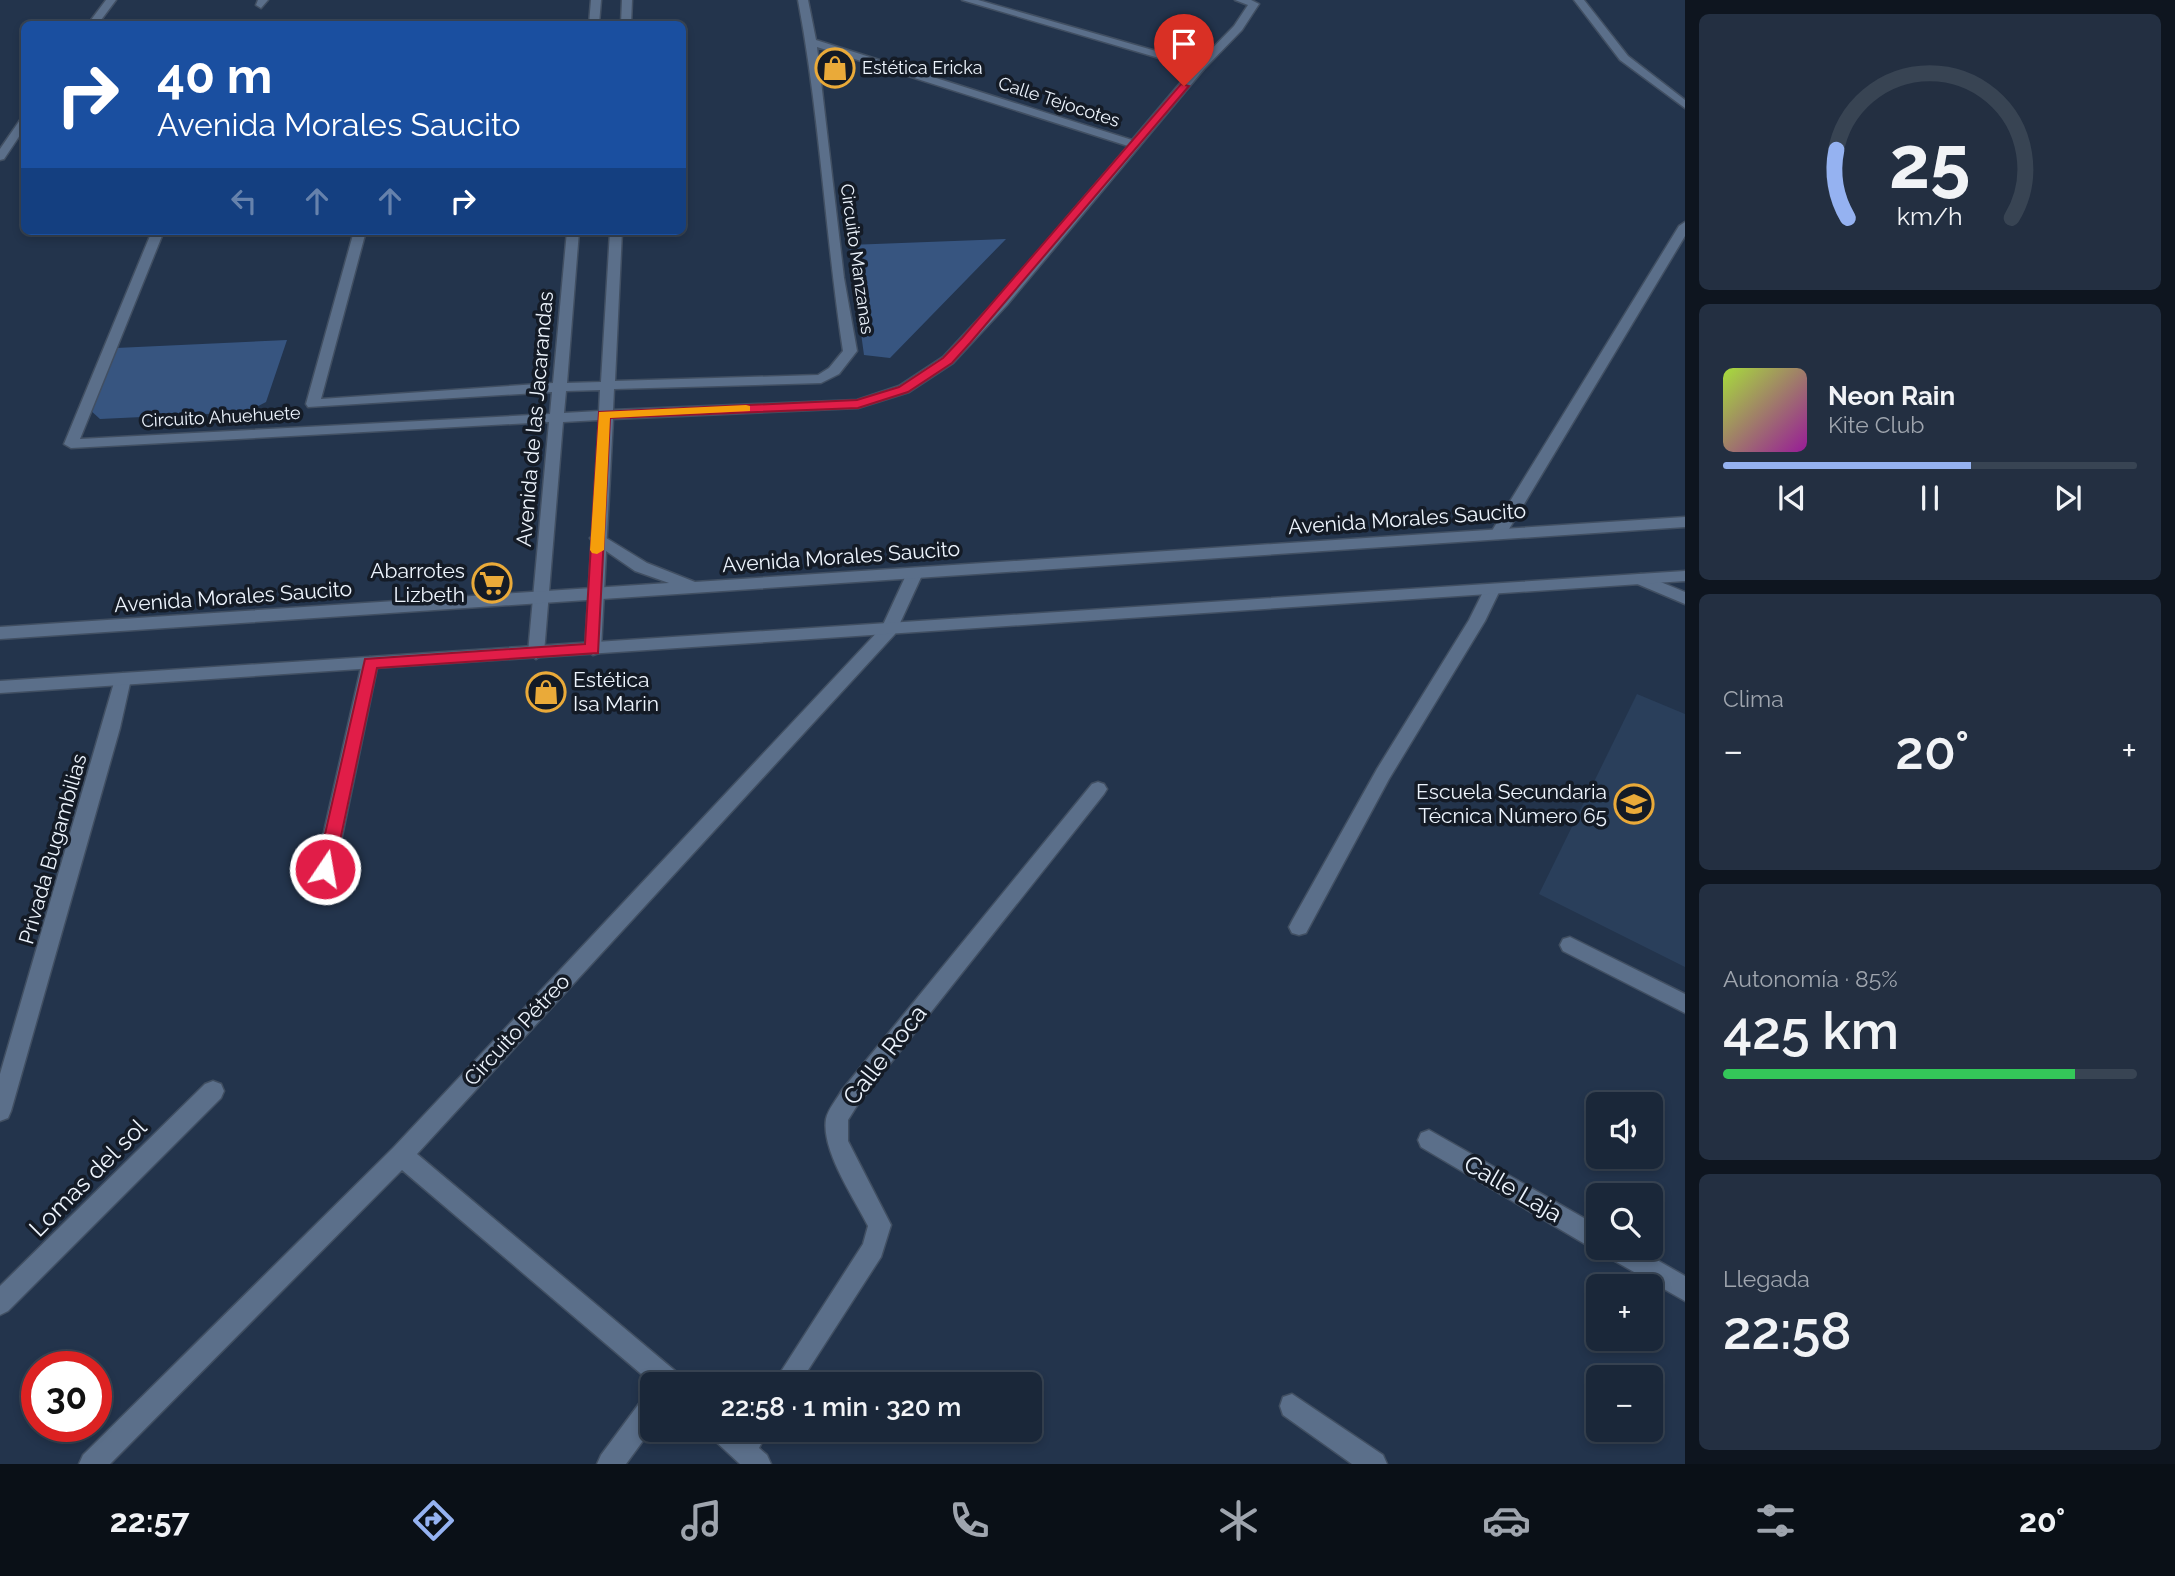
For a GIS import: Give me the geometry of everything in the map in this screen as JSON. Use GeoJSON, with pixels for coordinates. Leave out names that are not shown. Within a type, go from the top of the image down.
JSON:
{"type":"FeatureCollection","features":[{"type":"Feature","properties":{"kind":"street"},"geometry":{"type":"LineString","coordinates":[[95,21],[111,0]]}},
{"type":"Feature","properties":{"kind":"street"},"geometry":{"type":"LineString","coordinates":[[594,21],[596,0]]}},
{"type":"Feature","properties":{"kind":"street"},"geometry":{"type":"LineString","coordinates":[[626,0],[626,21]]}},
{"type":"Feature","properties":{"kind":"street","name":"Circuito Manzanas"},"geometry":{"type":"LineString","coordinates":[[605,386],[821,379],[834,371],[850,351],[838,278],[811,42],[803,0]]}},
{"type":"Feature","properties":{"kind":"street"},"geometry":{"type":"LineString","coordinates":[[967,0],[1200,67]]}},
{"type":"Feature","properties":{"kind":"street"},"geometry":{"type":"LineString","coordinates":[[604,415],[858,404],[904,389],[948,360],[1002,302],[1200,67],[1238,28],[1254,4],[1240,0]]}},
{"type":"Feature","properties":{"kind":"street"},"geometry":{"type":"LineString","coordinates":[[1579,0],[1624,58],[1685,105]]}},
{"type":"Feature","properties":{"kind":"street","name":"Calle Tejocotes"},"geometry":{"type":"LineString","coordinates":[[811,42],[1136,145]]}},
{"type":"Feature","properties":{"kind":"street"},"geometry":{"type":"LineString","coordinates":[[0,157],[21,126]]}},
{"type":"Feature","properties":{"kind":"street"},"geometry":{"type":"LineString","coordinates":[[1498,534],[1685,226]]}},
{"type":"Feature","properties":{"kind":"street","name":"Circuito Ahuehuete"},"geometry":{"type":"LineString","coordinates":[[157,235],[71,444],[604,415]]}},
{"type":"Feature","properties":{"kind":"street","name":"Circuito Ahuehuete"},"geometry":{"type":"LineString","coordinates":[[359,235],[313,404],[605,386]]}},
{"type":"Feature","properties":{"kind":"street","name":"Avenida de las Jacarandas"},"geometry":{"type":"LineString","coordinates":[[537,653],[573,235]]}},
{"type":"Feature","properties":{"kind":"street"},"geometry":{"type":"LineString","coordinates":[[593,649],[605,386],[616,235]]}},
{"type":"Feature","properties":{"kind":"street","name":"Avenida Morales Saucito"},"geometry":{"type":"LineString","coordinates":[[0,633],[1685,522]]}},
{"type":"Feature","properties":{"kind":"street"},"geometry":{"type":"LineString","coordinates":[[598,538],[641,567],[699,588]]}},
{"type":"Feature","properties":{"kind":"street","name":"Circuito Pétreo"},"geometry":{"type":"LineString","coordinates":[[92,1464],[401,1155],[889,630],[915,573]]}},
{"type":"Feature","properties":{"kind":"street"},"geometry":{"type":"LineString","coordinates":[[0,687],[1685,576]]}},
{"type":"Feature","properties":{"kind":"street"},"geometry":{"type":"LineString","coordinates":[[1641,579],[1685,598]]}},
{"type":"Feature","properties":{"kind":"street"},"geometry":{"type":"LineString","coordinates":[[1299,927],[1383,774],[1477,621],[1492,590]]}},
{"type":"Feature","properties":{"kind":"street"},"geometry":{"type":"LineString","coordinates":[[320,894],[370,663]]}},
{"type":"Feature","properties":{"kind":"street","name":"Privada Bugambilias"},"geometry":{"type":"LineString","coordinates":[[0,1111],[108,741],[123,679]]}},
{"type":"Feature","properties":{"kind":"street","name":"Calle Roca"},"geometry":{"type":"LineString","coordinates":[[793,1372],[873,1249],[880,1224],[837,1142],[837,1118],[850,1097],[1098,789]]}},
{"type":"Feature","properties":{"kind":"street"},"geometry":{"type":"LineString","coordinates":[[1570,945],[1685,1004]]}},
{"type":"Feature","properties":{"kind":"street","name":"Lomas del sol"},"geometry":{"type":"LineString","coordinates":[[0,1303],[213,1091]]}},
{"type":"Feature","properties":{"kind":"street","name":"Calle Laja"},"geometry":{"type":"LineString","coordinates":[[1429,1140],[1586,1231]]}},
{"type":"Feature","properties":{"kind":"street"},"geometry":{"type":"LineString","coordinates":[[401,1155],[656,1372]]}},
{"type":"Feature","properties":{"kind":"street"},"geometry":{"type":"LineString","coordinates":[[1635,1260],[1685,1289]]}},
{"type":"Feature","properties":{"kind":"street"},"geometry":{"type":"LineString","coordinates":[[1292,1406],[1374,1464]]}},
{"type":"Feature","properties":{"kind":"street"},"geometry":{"type":"LineString","coordinates":[[610,1464],[640,1424]]}},
{"type":"Feature","properties":{"kind":"shaded area"},"geometry":{"type":"Polygon","coordinates":[[[1006,239],[890,358],[864,355],[849,245],[1006,239]]]}},
{"type":"Feature","properties":{"kind":"shaded area"},"geometry":{"type":"Polygon","coordinates":[[[287,340],[266,402],[247,412],[100,419],[89,409],[116,348],[287,340]]]}},
{"type":"Feature","properties":{"kind":"shaded area","name":"Escuela Secundaria Técnica Número 65"},"geometry":{"type":"Polygon","coordinates":[[[1637,694],[1685,714],[1685,967],[1539,894],[1637,694]]]}},
{"type":"Feature","properties":{"kind":"slow traffic"},"geometry":{"type":"LineString","coordinates":[[597,550],[604,415],[746,409]]}},
{"type":"Feature","properties":{"kind":"place","name":"Estética Ericka"},"geometry":{"type":"Point","coordinates":[835,68]}},
{"type":"Feature","properties":{"kind":"place","name":"Abarrotes Lizbeth"},"geometry":{"type":"Point","coordinates":[492,583]}},
{"type":"Feature","properties":{"kind":"place","name":"Estética Isa Marin"},"geometry":{"type":"Point","coordinates":[546,692]}},
{"type":"Feature","properties":{"kind":"place","name":"Escuela Secundaria Técnica Número 65"},"geometry":{"type":"Point","coordinates":[1634,804]}},
{"type":"Feature","properties":{"kind":"route"},"geometry":{"type":"LineString","coordinates":[[325,869],[370,663],[593,649],[604,415],[858,404],[904,389],[948,360],[966,341],[1184,86]]}}]}
